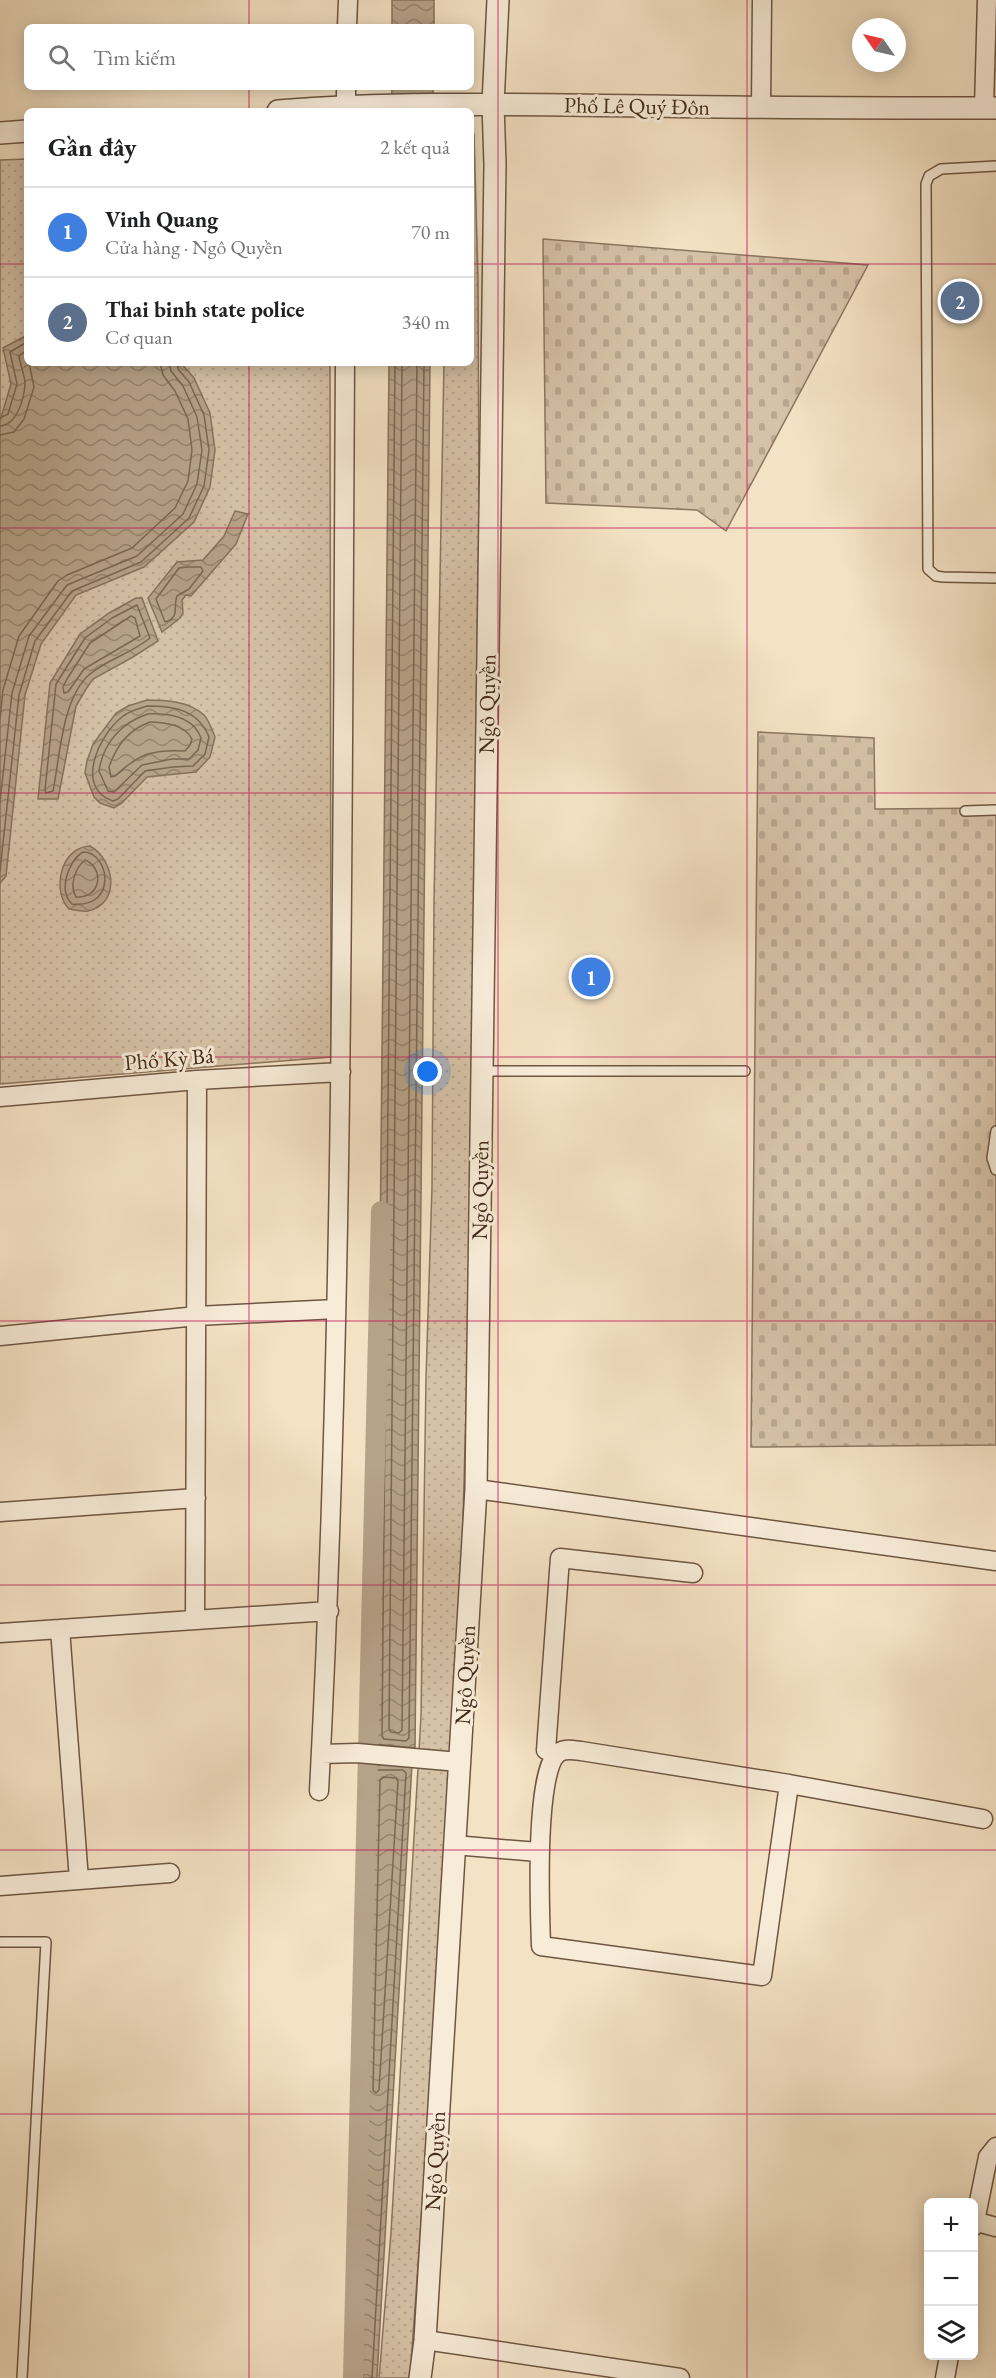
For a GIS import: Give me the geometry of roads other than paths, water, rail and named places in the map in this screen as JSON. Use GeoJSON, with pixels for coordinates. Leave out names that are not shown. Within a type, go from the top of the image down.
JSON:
{"type":"FeatureCollection","features":[{"type":"Feature","properties":{"kind":"street"},"geometry":{"type":"LineString","coordinates":[[347,24],[348,0]]}},
{"type":"Feature","properties":{"kind":"street","name":"Ngô Quyền"},"geometry":{"type":"LineString","coordinates":[[420,2378],[476,1488],[495,164],[493,104],[498,0]]}},
{"type":"Feature","properties":{"kind":"street"},"geometry":{"type":"LineString","coordinates":[[762,0],[762,108]]}},
{"type":"Feature","properties":{"kind":"street"},"geometry":{"type":"LineString","coordinates":[[987,0],[990,108]]}},
{"type":"Feature","properties":{"kind":"street","name":"Phố Lê Quý Đôn"},"geometry":{"type":"LineString","coordinates":[[298,108],[346,101],[379,105],[990,108]]}},
{"type":"Feature","properties":{"kind":"street"},"geometry":{"type":"LineString","coordinates":[[0,133],[24,130]]}},
{"type":"Feature","properties":{"kind":"street"},"geometry":{"type":"LineString","coordinates":[[320,1791],[328,1611],[341,1072],[345,366]]}},
{"type":"Feature","properties":{"kind":"street","name":"Phố Kỳ Bá"},"geometry":{"type":"LineString","coordinates":[[0,1097],[197,1080],[341,1072]]}},
{"type":"Feature","properties":{"kind":"street"},"geometry":{"type":"LineString","coordinates":[[195,1620],[197,1080]]}},
{"type":"Feature","properties":{"kind":"street"},"geometry":{"type":"LineString","coordinates":[[0,1336],[197,1316],[336,1309]]}},
{"type":"Feature","properties":{"kind":"street"},"geometry":{"type":"LineString","coordinates":[[476,1488],[996,1561]]}},
{"type":"Feature","properties":{"kind":"street"},"geometry":{"type":"LineString","coordinates":[[0,1512],[195,1497]]}},
{"type":"Feature","properties":{"kind":"street"},"geometry":{"type":"LineString","coordinates":[[557,1754],[546,1750],[561,1558],[693,1573]]}},
{"type":"Feature","properties":{"kind":"street"},"geometry":{"type":"LineString","coordinates":[[0,1633],[328,1611]]}},
{"type":"Feature","properties":{"kind":"street"},"geometry":{"type":"LineString","coordinates":[[60,1629],[79,1880]]}},
{"type":"Feature","properties":{"kind":"street"},"geometry":{"type":"LineString","coordinates":[[789,1784],[762,1976],[541,1946],[538,1852],[548,1770],[557,1754],[566,1750],[789,1784],[982,1819]]}},
{"type":"Feature","properties":{"kind":"street"},"geometry":{"type":"LineString","coordinates":[[321,1754],[357,1753],[459,1762]]}},
{"type":"Feature","properties":{"kind":"street"},"geometry":{"type":"LineString","coordinates":[[454,1845],[538,1852]]}},
{"type":"Feature","properties":{"kind":"street"},"geometry":{"type":"LineString","coordinates":[[0,1886],[170,1873]]}},
{"type":"Feature","properties":{"kind":"street"},"geometry":{"type":"LineString","coordinates":[[978,2205],[988,2157],[996,2146]]}},
{"type":"Feature","properties":{"kind":"street"},"geometry":{"type":"LineString","coordinates":[[978,2225],[996,2227]]}},
{"type":"Feature","properties":{"kind":"street"},"geometry":{"type":"LineString","coordinates":[[424,2340],[680,2378]]}},
{"type":"Feature","properties":{"kind":"street"},"geometry":{"type":"LineString","coordinates":[[945,2378],[948,2360]]}},
{"type":"Feature","properties":{"kind":"lane"},"geometry":{"type":"LineString","coordinates":[[996,166],[941,169],[929,176],[926,196],[928,569],[932,574],[943,577],[996,578]]}},
{"type":"Feature","properties":{"kind":"lane"},"geometry":{"type":"LineString","coordinates":[[965,811],[996,810]]}},
{"type":"Feature","properties":{"kind":"lane"},"geometry":{"type":"LineString","coordinates":[[482,1071],[745,1071]]}},
{"type":"Feature","properties":{"kind":"lane"},"geometry":{"type":"LineString","coordinates":[[996,1131],[992,1158],[996,1170]]}},
{"type":"Feature","properties":{"kind":"lane"},"geometry":{"type":"LineString","coordinates":[[0,1942],[45,1942],[22,2378]]}},
{"type":"Feature","properties":{"kind":"water"},"geometry":{"type":"Polygon","coordinates":[[[392,0],[434,0],[434,24],[392,24],[392,0]]]}},
{"type":"Feature","properties":{"kind":"water"},"geometry":{"type":"Polygon","coordinates":[[[392,90],[433,90],[433,108],[391,108],[392,90]]]}},
{"type":"Feature","properties":{"kind":"water"},"geometry":{"type":"Polygon","coordinates":[[[24,337],[24,366],[184,366],[194,378],[210,413],[215,450],[210,487],[194,522],[144,567],[76,595],[41,644],[25,695],[6,876],[0,883],[0,421],[11,384],[3,348],[24,337]]]}},
{"type":"Feature","properties":{"kind":"water"},"geometry":{"type":"Polygon","coordinates":[[[389,366],[430,366],[415,1748],[375,1744],[389,366]]]}},
{"type":"Feature","properties":{"kind":"water"},"geometry":{"type":"Polygon","coordinates":[[[235,511],[248,514],[236,544],[191,596],[186,595],[182,600],[183,613],[180,618],[162,632],[148,598],[177,562],[203,560],[224,536],[235,511]]]}},
{"type":"Feature","properties":{"kind":"water"},"geometry":{"type":"Polygon","coordinates":[[[136,598],[142,598],[158,641],[93,679],[76,706],[58,799],[38,799],[50,683],[80,634],[109,613],[136,598]]]}},
{"type":"Feature","properties":{"kind":"water"},"geometry":{"type":"Polygon","coordinates":[[[147,700],[184,704],[204,715],[215,737],[210,757],[196,772],[147,777],[122,803],[114,808],[100,803],[94,797],[85,773],[93,744],[116,713],[128,706],[147,700]]]}},
{"type":"Feature","properties":{"kind":"water"},"geometry":{"type":"Polygon","coordinates":[[[90,846],[105,861],[111,881],[110,891],[106,900],[99,907],[88,911],[69,909],[61,891],[62,871],[72,854],[80,848],[90,846]]]}},
{"type":"Feature","properties":{"kind":"water"},"geometry":{"type":"Polygon","coordinates":[[[367,1764],[412,1764],[377,2378],[345,2378],[355,2311],[367,1764]]]}},
{"type":"Feature","properties":{"kind":"waterway"},"geometry":{"type":"LineString","coordinates":[[353,2378],[381,1211]]}},
{"type":"Feature","properties":{"kind":"place","name":"Thai binh state police"},"geometry":{"type":"Point","coordinates":[960,301]}},
{"type":"Feature","properties":{"kind":"place","name":"Vinh Quang"},"geometry":{"type":"Point","coordinates":[591,977]}}]}
